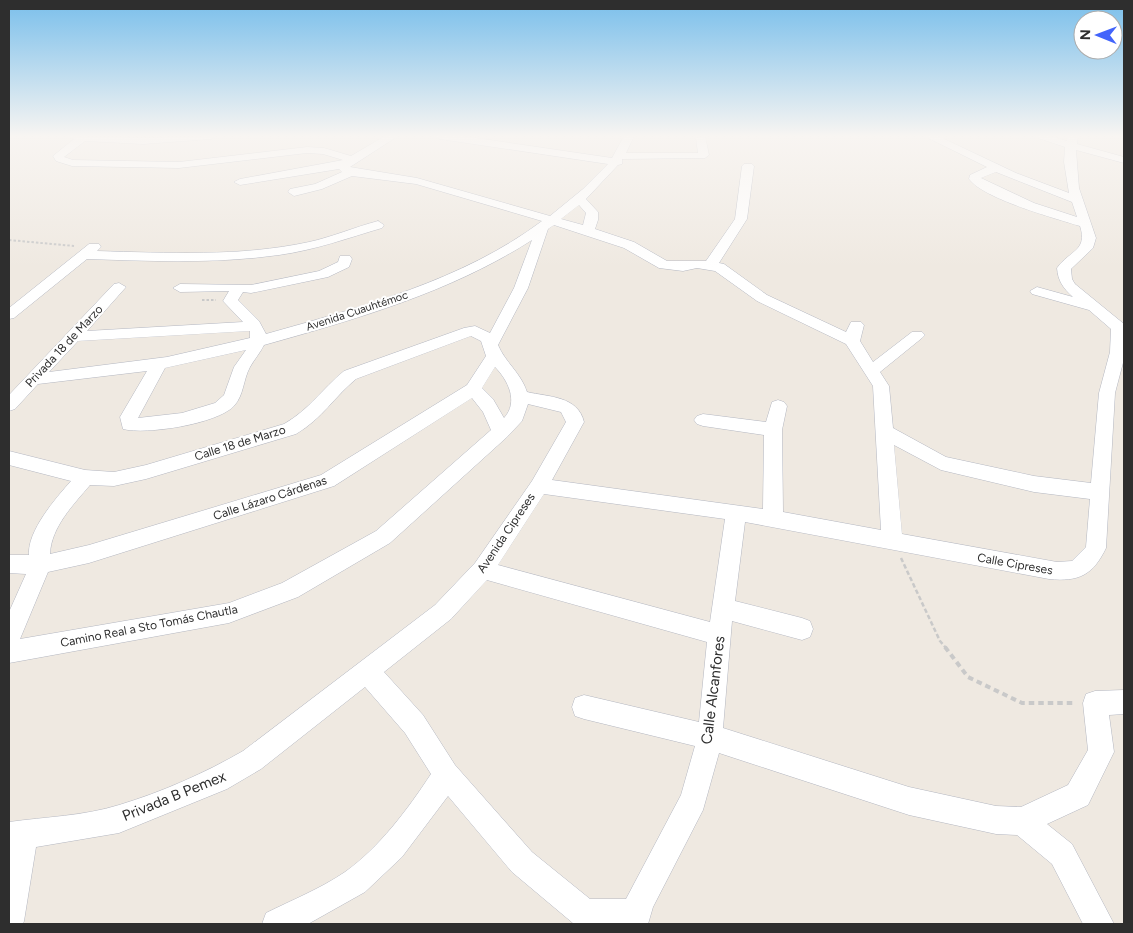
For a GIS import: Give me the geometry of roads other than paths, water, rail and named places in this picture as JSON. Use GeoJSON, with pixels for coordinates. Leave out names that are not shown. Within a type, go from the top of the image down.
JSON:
{"type":"FeatureCollection","features":[{"type":"Feature","properties":{"kind":"street"},"geometry":{"type":"LineString","coordinates":[[240,182],[257,180]]}},
{"type":"Feature","properties":{"kind":"street"},"geometry":{"type":"LineString","coordinates":[[294,192],[318,187],[329,180]]}},
{"type":"Feature","properties":{"kind":"street"},"geometry":{"type":"LineString","coordinates":[[410,180],[548,224],[587,231],[629,245],[664,265],[678,267],[711,264],[727,272],[762,298],[854,333],[870,371],[881,386],[892,541]]}},
{"type":"Feature","properties":{"kind":"street","name":"Avenida Cuauhtémoc"},"geometry":{"type":"LineString","coordinates":[[32,379],[159,364],[256,333],[366,310],[449,281],[500,256],[548,224],[598,180]]}},
{"type":"Feature","properties":{"kind":"street"},"geometry":{"type":"LineString","coordinates":[[711,264],[741,218],[746,180]]}},
{"type":"Feature","properties":{"kind":"street"},"geometry":{"type":"LineString","coordinates":[[976,180],[980,184],[1030,206],[1086,224]]}},
{"type":"Feature","properties":{"kind":"street"},"geometry":{"type":"LineString","coordinates":[[1025,180],[1075,199]]}},
{"type":"Feature","properties":{"kind":"street"},"geometry":{"type":"LineString","coordinates":[[1071,180],[1075,199],[1090,238],[1088,245],[1064,268],[1065,280],[1070,287],[1121,330]]}},
{"type":"Feature","properties":{"kind":"street"},"geometry":{"type":"LineString","coordinates":[[579,198],[592,212],[592,220],[587,231]]}},
{"type":"Feature","properties":{"kind":"street","name":"Calle Lázaro Cárdenas"},"geometry":{"type":"LineString","coordinates":[[9,564],[40,565],[89,554],[327,482],[473,389],[548,224]]}},
{"type":"Feature","properties":{"kind":"street"},"geometry":{"type":"LineString","coordinates":[[9,315],[90,251],[201,258],[308,246],[378,225]]}},
{"type":"Feature","properties":{"kind":"street"},"geometry":{"type":"LineString","coordinates":[[201,258],[179,293],[239,288],[252,289],[323,274],[344,264],[345,259]]}},
{"type":"Feature","properties":{"kind":"street","name":"Privada 18 de Marzo"},"geometry":{"type":"LineString","coordinates":[[9,405],[119,287]]}},
{"type":"Feature","properties":{"kind":"street"},"geometry":{"type":"LineString","coordinates":[[239,288],[230,301],[256,333]]}},
{"type":"Feature","properties":{"kind":"street"},"geometry":{"type":"LineString","coordinates":[[1037,291],[1095,308]]}},
{"type":"Feature","properties":{"kind":"street","name":"Calle Cipreses"},"geometry":{"type":"LineString","coordinates":[[736,512],[1039,569],[1070,571],[1080,569],[1087,563],[1096,548],[1098,492],[1107,393],[1118,352],[1121,330]]}},
{"type":"Feature","properties":{"kind":"street","name":"Calle 18 de Marzo"},"geometry":{"type":"LineString","coordinates":[[9,458],[86,477],[114,479],[146,472],[290,429],[309,418],[337,386],[350,375],[446,339],[478,331],[492,350]]}},
{"type":"Feature","properties":{"kind":"street"},"geometry":{"type":"LineString","coordinates":[[72,336],[159,333],[256,333]]}},
{"type":"Feature","properties":{"kind":"street"},"geometry":{"type":"LineString","coordinates":[[159,364],[129,417],[129,424],[162,422],[208,413],[224,406],[234,394],[238,376],[256,333]]}},
{"type":"Feature","properties":{"kind":"street"},"geometry":{"type":"LineString","coordinates":[[870,371],[917,335]]}},
{"type":"Feature","properties":{"kind":"street"},"geometry":{"type":"LineString","coordinates":[[492,350],[508,368],[520,396],[567,406],[573,413],[575,422],[539,486]]}},
{"type":"Feature","properties":{"kind":"street"},"geometry":{"type":"LineString","coordinates":[[473,389],[494,410],[501,432]]}},
{"type":"Feature","properties":{"kind":"street","name":"Camino Real a Sto Tomás Chautla"},"geometry":{"type":"LineString","coordinates":[[9,652],[229,613],[290,590],[383,537],[501,432],[517,414],[520,396]]}},
{"type":"Feature","properties":{"kind":"street"},"geometry":{"type":"LineString","coordinates":[[773,520],[773,430],[778,406]]}},
{"type":"Feature","properties":{"kind":"street"},"geometry":{"type":"LineString","coordinates":[[703,420],[773,430]]}},
{"type":"Feature","properties":{"kind":"street"},"geometry":{"type":"LineString","coordinates":[[885,432],[941,463],[1034,484],[1098,492]]}},
{"type":"Feature","properties":{"kind":"street"},"geometry":{"type":"LineString","coordinates":[[9,638],[40,565],[39,551],[46,530],[60,508],[86,477]]}},
{"type":"Feature","properties":{"kind":"street","name":"Avenida Cipreses"},"geometry":{"type":"LineString","coordinates":[[368,672],[443,612],[483,570],[539,486],[581,489],[736,512]]}},
{"type":"Feature","properties":{"kind":"street","name":"Calle Alcanfores"},"geometry":{"type":"LineString","coordinates":[[634,919],[693,800],[710,736],[720,635],[736,512]]}},
{"type":"Feature","properties":{"kind":"street"},"geometry":{"type":"LineString","coordinates":[[483,570],[720,635]]}},
{"type":"Feature","properties":{"kind":"street"},"geometry":{"type":"LineString","coordinates":[[724,609],[802,629]]}},
{"type":"Feature","properties":{"kind":"street"},"geometry":{"type":"LineString","coordinates":[[368,672],[414,724],[446,774],[522,862],[591,919],[634,919]]}},
{"type":"Feature","properties":{"kind":"street","name":"Privada B Pemex"},"geometry":{"type":"LineString","coordinates":[[16,835],[68,829],[119,819],[218,780],[252,760],[368,672]]}},
{"type":"Feature","properties":{"kind":"street"},"geometry":{"type":"LineString","coordinates":[[584,707],[710,736],[909,801],[996,820],[1022,821],[1078,795],[1101,752],[1095,703],[1124,702]]}},
{"type":"Feature","properties":{"kind":"street"},"geometry":{"type":"LineString","coordinates":[[277,924],[355,881],[386,852],[430,800],[446,774]]}},
{"type":"Feature","properties":{"kind":"street"},"geometry":{"type":"LineString","coordinates":[[1022,821],[1062,854],[1099,924]]}},
{"type":"Feature","properties":{"kind":"street"},"geometry":{"type":"LineString","coordinates":[[9,921],[16,835]]}}]}
